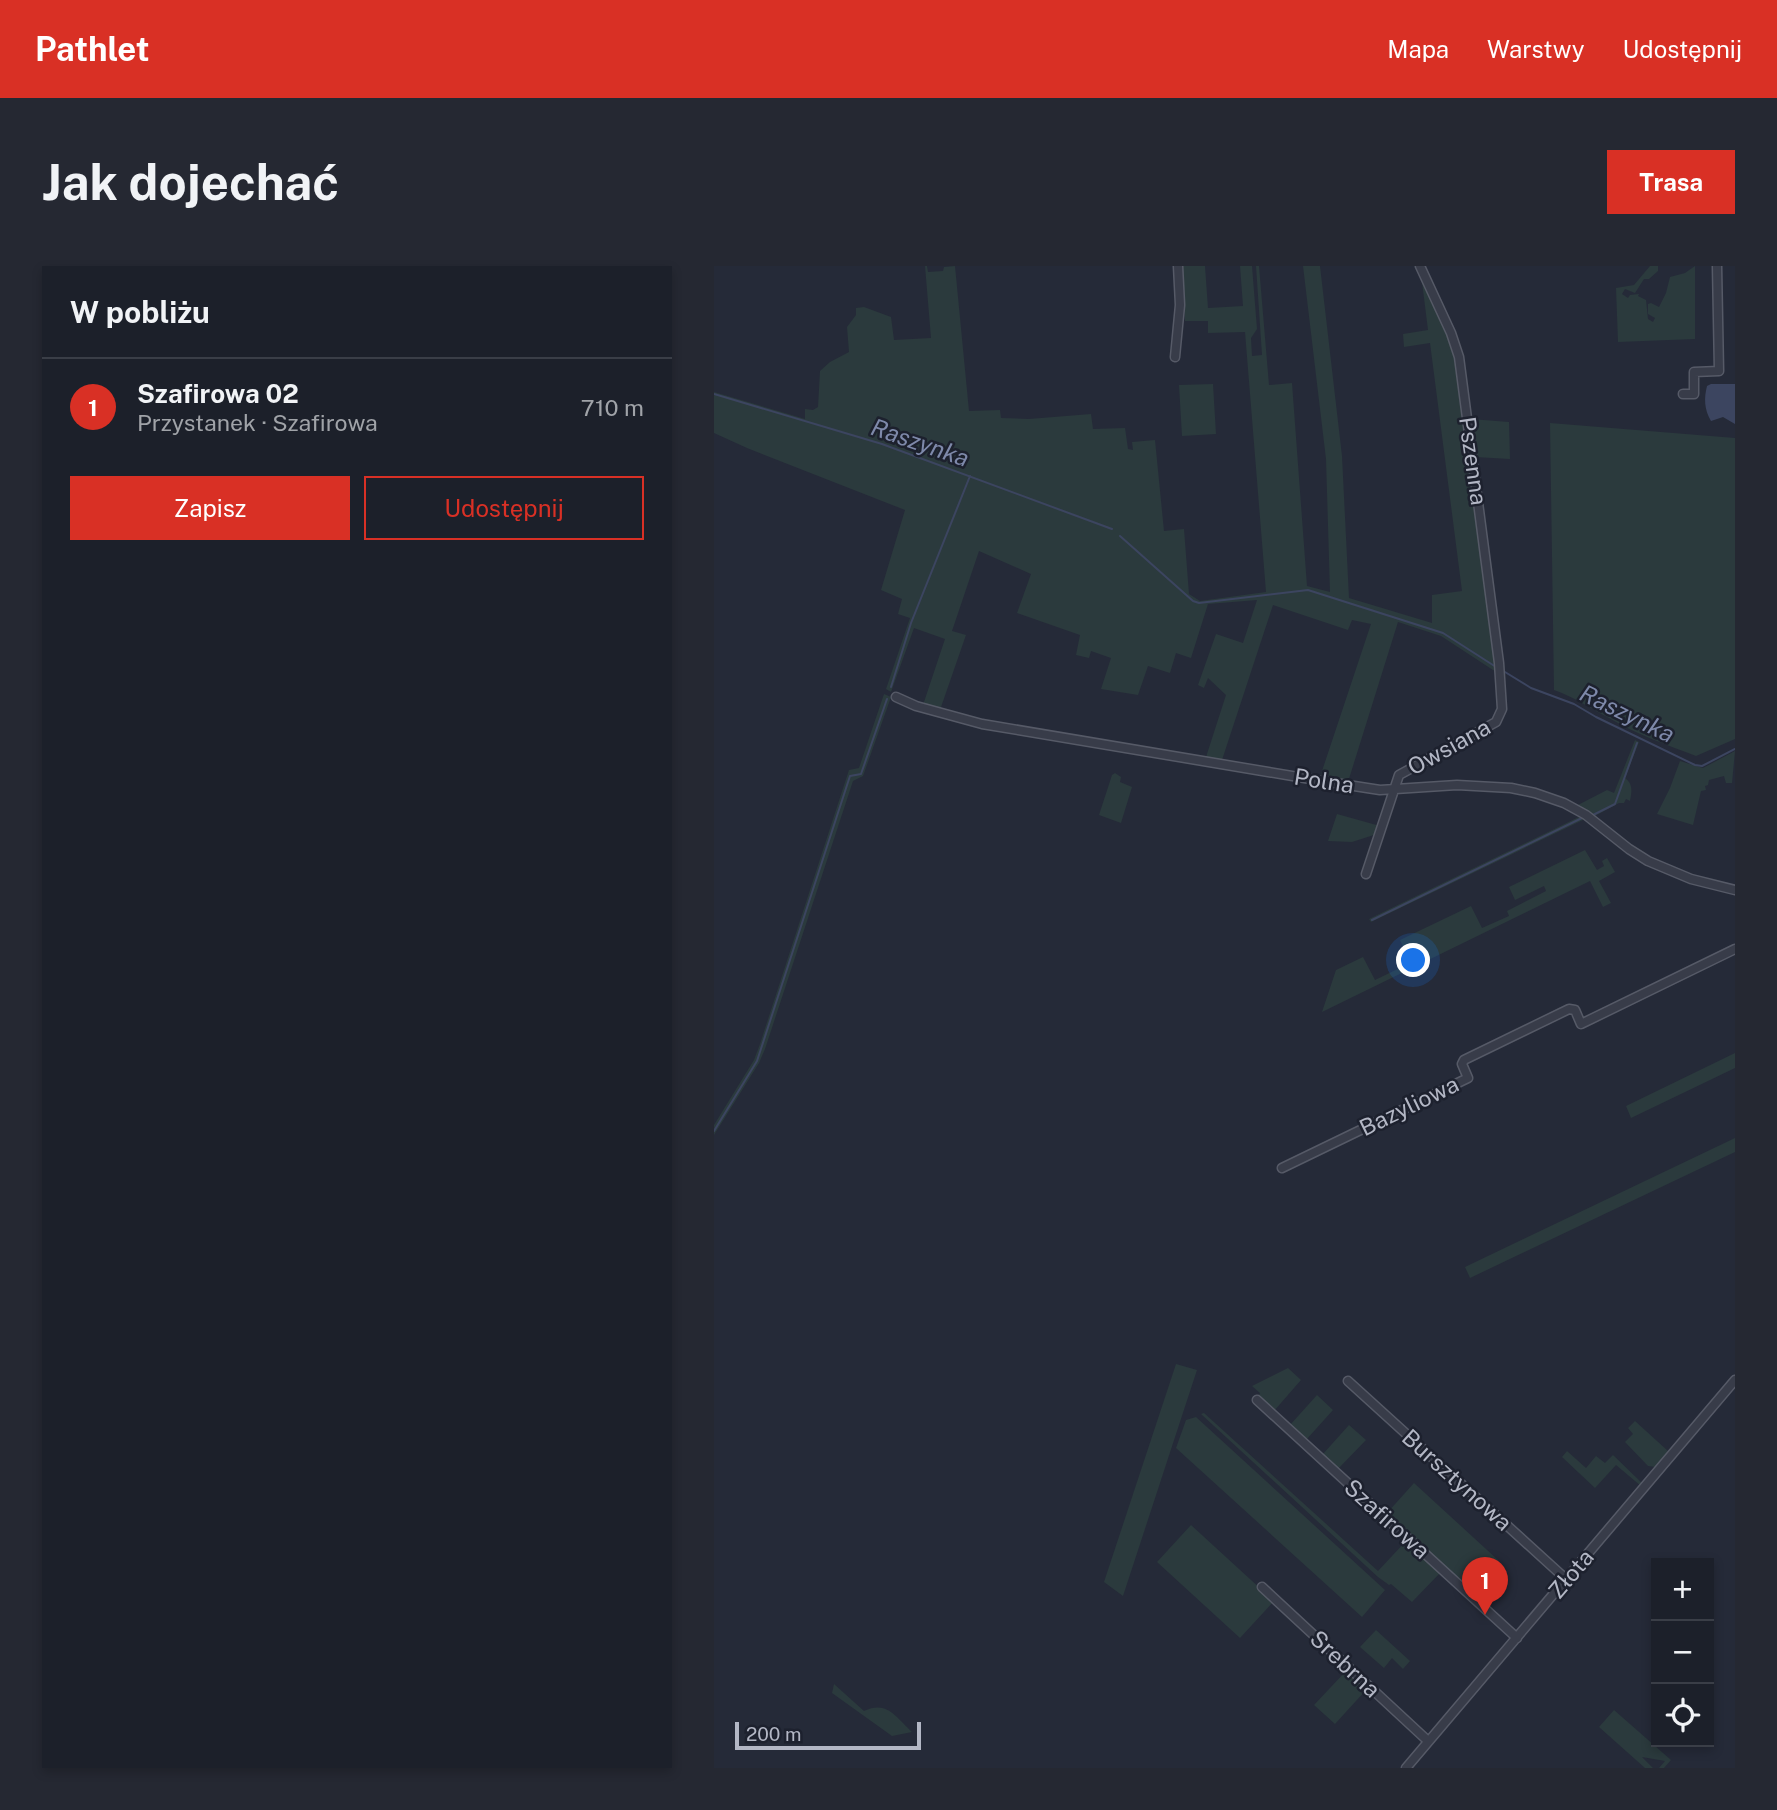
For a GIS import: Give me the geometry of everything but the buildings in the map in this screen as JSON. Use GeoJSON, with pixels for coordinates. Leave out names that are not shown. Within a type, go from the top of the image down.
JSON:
{"type":"FeatureCollection","features":[{"type":"Feature","properties":{"kind":"street"},"geometry":{"type":"LineString","coordinates":[[1175,356],[1180,305],[1178,266]]}},
{"type":"Feature","properties":{"kind":"street","name":"Pszenna"},"geometry":{"type":"LineString","coordinates":[[1420,266],[1451,333],[1459,357],[1500,663]]}},
{"type":"Feature","properties":{"kind":"street"},"geometry":{"type":"LineString","coordinates":[[1683,394],[1694,394],[1694,372],[1718,372],[1717,266]]}},
{"type":"Feature","properties":{"kind":"street","name":"Owsiana"},"geometry":{"type":"LineString","coordinates":[[1393,789],[1397,776],[1401,773],[1498,720],[1502,709],[1500,663]]}},
{"type":"Feature","properties":{"kind":"street","name":"Polna"},"geometry":{"type":"LineString","coordinates":[[896,697],[916,706],[982,724],[1322,782],[1370,789],[1478,786],[1511,788],[1545,796],[1586,815],[1648,861],[1700,882],[1735,890]]}},
{"type":"Feature","properties":{"kind":"street"},"geometry":{"type":"LineString","coordinates":[[1366,874],[1393,789]]}},
{"type":"Feature","properties":{"kind":"street","name":"Bazyliowa"},"geometry":{"type":"LineString","coordinates":[[1282,1168],[1468,1078],[1462,1065],[1464,1060],[1557,1014],[1573,1009],[1581,1024],[1735,949]]}},
{"type":"Feature","properties":{"kind":"street","name":"Złota"},"geometry":{"type":"LineString","coordinates":[[1406,1768],[1735,1380]]}},
{"type":"Feature","properties":{"kind":"street","name":"Bursztynowa"},"geometry":{"type":"LineString","coordinates":[[1348,1381],[1567,1580]]}},
{"type":"Feature","properties":{"kind":"street","name":"Szafirowa"},"geometry":{"type":"LineString","coordinates":[[1257,1400],[1517,1638]]}},
{"type":"Feature","properties":{"kind":"street","name":"Srebrna"},"geometry":{"type":"LineString","coordinates":[[1262,1587],[1428,1741]]}},
{"type":"Feature","properties":{"kind":"shaded area"},"geometry":{"type":"Polygon","coordinates":[[[925,266],[928,272],[943,271],[944,267],[955,266],[969,411],[1000,410],[1001,418],[1029,419],[1091,414],[1093,429],[1125,428],[1128,449],[1133,450],[1132,442],[1155,440],[1164,531],[1184,529],[1189,594],[1200,601],[1266,592],[1245,332],[1208,333],[1208,321],[1185,321],[1182,266],[1205,266],[1208,308],[1243,306],[1240,266],[1252,266],[1257,329],[1251,338],[1252,356],[1262,355],[1256,266],[1259,266],[1269,385],[1292,383],[1307,586],[1330,592],[1326,459],[1303,266],[1320,266],[1342,456],[1349,598],[1432,623],[1432,595],[1462,591],[1430,343],[1404,347],[1403,334],[1428,330],[1422,282],[1453,349],[1496,672],[1441,636],[1398,622],[1348,782],[1320,777],[1371,624],[1352,620],[1348,630],[1273,605],[1222,760],[1206,757],[1226,695],[1208,678],[1204,688],[1198,685],[1216,634],[1243,643],[1257,600],[1208,604],[1191,658],[1176,653],[1170,673],[1148,666],[1138,695],[1101,689],[1111,658],[1091,651],[1089,658],[1076,655],[1080,635],[1017,613],[1031,574],[979,551],[952,631],[966,635],[940,710],[923,705],[945,639],[914,628],[891,692],[886,689],[910,618],[898,614],[902,599],[881,590],[905,510],[714,433],[714,392],[805,419],[805,409],[813,410],[818,407],[820,371],[849,352],[847,327],[856,315],[856,308],[864,307],[891,317],[894,340],[931,338],[925,266]]]}},
{"type":"Feature","properties":{"kind":"shaded area"},"geometry":{"type":"Polygon","coordinates":[[[1650,266],[1658,266],[1658,271],[1649,279],[1644,279],[1635,293],[1625,289],[1622,294],[1628,298],[1630,295],[1639,294],[1638,296],[1646,300],[1648,319],[1653,322],[1655,318],[1648,314],[1648,304],[1659,307],[1670,277],[1685,273],[1695,266],[1695,339],[1618,342],[1616,288],[1634,285],[1650,266]]]}},
{"type":"Feature","properties":{"kind":"shaded area"},"geometry":{"type":"Polygon","coordinates":[[[1213,384],[1216,434],[1182,436],[1179,385],[1213,384]]]}},
{"type":"Feature","properties":{"kind":"shaded area"},"geometry":{"type":"Polygon","coordinates":[[[1471,419],[1509,422],[1510,459],[1475,457],[1471,419]]]}},
{"type":"Feature","properties":{"kind":"shaded area"},"geometry":{"type":"Polygon","coordinates":[[[1550,423],[1735,438],[1735,739],[1696,756],[1630,729],[1554,690],[1550,423]]]}},
{"type":"Feature","properties":{"kind":"shaded area"},"geometry":{"type":"Polygon","coordinates":[[[884,694],[891,697],[863,776],[853,781],[765,1049],[714,1135],[714,1125],[754,1060],[849,770],[859,768],[884,694]]]}},
{"type":"Feature","properties":{"kind":"shaded area"},"geometry":{"type":"Polygon","coordinates":[[[1635,740],[1639,742],[1625,778],[1631,788],[1630,801],[1626,799],[1624,803],[1593,817],[1576,806],[1607,790],[1614,793],[1635,740]]]}},
{"type":"Feature","properties":{"kind":"shaded area"},"geometry":{"type":"Polygon","coordinates":[[[1735,751],[1732,783],[1726,783],[1724,776],[1709,780],[1705,786],[1706,790],[1701,791],[1693,825],[1657,814],[1680,761],[1703,768],[1735,751]]]}},
{"type":"Feature","properties":{"kind":"shaded area"},"geometry":{"type":"Polygon","coordinates":[[[1115,773],[1121,777],[1120,782],[1132,787],[1121,823],[1099,815],[1115,773]]]}},
{"type":"Feature","properties":{"kind":"shaded area"},"geometry":{"type":"Polygon","coordinates":[[[1337,814],[1380,826],[1377,834],[1352,842],[1328,841],[1337,814]]]}},
{"type":"Feature","properties":{"kind":"shaded area"},"geometry":{"type":"Polygon","coordinates":[[[1581,816],[1585,819],[1371,922],[1369,919],[1581,816]]]}},
{"type":"Feature","properties":{"kind":"shaded area"},"geometry":{"type":"Polygon","coordinates":[[[1585,850],[1597,870],[1604,866],[1602,861],[1607,858],[1615,872],[1599,881],[1611,903],[1603,907],[1590,881],[1322,1012],[1336,970],[1363,957],[1375,980],[1410,963],[1400,940],[1471,906],[1482,928],[1509,916],[1507,911],[1546,891],[1544,886],[1515,900],[1509,887],[1585,850]]]}},
{"type":"Feature","properties":{"kind":"shaded area"},"geometry":{"type":"Polygon","coordinates":[[[1735,1053],[1735,1068],[1631,1118],[1626,1106],[1735,1053]]]}},
{"type":"Feature","properties":{"kind":"shaded area"},"geometry":{"type":"Polygon","coordinates":[[[1735,1138],[1735,1152],[1470,1278],[1465,1267],[1735,1138]]]}},
{"type":"Feature","properties":{"kind":"shaded area"},"geometry":{"type":"Polygon","coordinates":[[[1176,1364],[1197,1370],[1123,1596],[1104,1582],[1176,1364]]]}},
{"type":"Feature","properties":{"kind":"shaded area"},"geometry":{"type":"Polygon","coordinates":[[[1288,1368],[1301,1380],[1274,1411],[1258,1397],[1260,1393],[1252,1386],[1288,1368]]]}},
{"type":"Feature","properties":{"kind":"shaded area"},"geometry":{"type":"Polygon","coordinates":[[[1317,1395],[1333,1410],[1306,1440],[1290,1425],[1317,1395]]]}},
{"type":"Feature","properties":{"kind":"shaded area"},"geometry":{"type":"Polygon","coordinates":[[[1204,1413],[1378,1571],[1406,1541],[1440,1573],[1412,1602],[1378,1577],[1201,1414],[1204,1413]]]}},
{"type":"Feature","properties":{"kind":"shaded area"},"geometry":{"type":"Polygon","coordinates":[[[1196,1417],[1385,1590],[1362,1617],[1176,1448],[1186,1420],[1196,1417]]]}},
{"type":"Feature","properties":{"kind":"shaded area"},"geometry":{"type":"Polygon","coordinates":[[[1635,1421],[1668,1451],[1656,1467],[1648,1466],[1625,1442],[1633,1434],[1628,1428],[1635,1421]]]}},
{"type":"Feature","properties":{"kind":"shaded area"},"geometry":{"type":"Polygon","coordinates":[[[1349,1425],[1366,1440],[1338,1469],[1323,1454],[1349,1425]]]}},
{"type":"Feature","properties":{"kind":"shaded area"},"geometry":{"type":"Polygon","coordinates":[[[1567,1451],[1586,1468],[1596,1456],[1605,1463],[1613,1455],[1643,1484],[1641,1486],[1616,1465],[1595,1488],[1562,1457],[1567,1451]]]}},
{"type":"Feature","properties":{"kind":"shaded area"},"geometry":{"type":"Polygon","coordinates":[[[1414,1483],[1498,1560],[1471,1590],[1387,1513],[1414,1483]]]}},
{"type":"Feature","properties":{"kind":"shaded area"},"geometry":{"type":"Polygon","coordinates":[[[1191,1525],[1274,1601],[1240,1638],[1157,1562],[1191,1525]]]}},
{"type":"Feature","properties":{"kind":"shaded area"},"geometry":{"type":"Polygon","coordinates":[[[1376,1630],[1410,1661],[1403,1669],[1392,1658],[1384,1668],[1360,1647],[1376,1630]]]}},
{"type":"Feature","properties":{"kind":"shaded area"},"geometry":{"type":"Polygon","coordinates":[[[1346,1671],[1366,1690],[1335,1724],[1314,1705],[1346,1671]]]}},
{"type":"Feature","properties":{"kind":"shaded area"},"geometry":{"type":"Polygon","coordinates":[[[834,1684],[864,1711],[872,1708],[885,1709],[912,1732],[892,1736],[832,1693],[834,1684]]]}},
{"type":"Feature","properties":{"kind":"shaded area"},"geometry":{"type":"Polygon","coordinates":[[[1614,1710],[1651,1742],[1651,1747],[1656,1747],[1671,1760],[1664,1768],[1659,1768],[1665,1761],[1642,1757],[1653,1768],[1645,1768],[1599,1727],[1614,1710]]]}},
{"type":"Feature","properties":{"kind":"water"},"geometry":{"type":"Polygon","coordinates":[[[1735,384],[1735,424],[1723,417],[1711,421],[1705,399],[1707,386],[1735,384]]]}},
{"type":"Feature","properties":{"kind":"waterway","name":"Raszynka"},"geometry":{"type":"LineString","coordinates":[[714,394],[882,444],[1112,529]]}},
{"type":"Feature","properties":{"kind":"waterway"},"geometry":{"type":"LineString","coordinates":[[891,687],[911,623],[970,476]]}},
{"type":"Feature","properties":{"kind":"waterway","name":"Raszynka"},"geometry":{"type":"LineString","coordinates":[[1120,536],[1193,601],[1199,603],[1308,590],[1443,633],[1496,667]]}},
{"type":"Feature","properties":{"kind":"waterway","name":"Raszynka"},"geometry":{"type":"LineString","coordinates":[[1505,672],[1531,688],[1574,704],[1695,765],[1702,766],[1735,749]]}},
{"type":"Feature","properties":{"kind":"waterway"},"geometry":{"type":"LineString","coordinates":[[714,1131],[757,1061],[850,776],[861,774],[887,699]]}},
{"type":"Feature","properties":{"kind":"waterway"},"geometry":{"type":"LineString","coordinates":[[1593,815],[1615,804],[1637,743]]}},
{"type":"Feature","properties":{"kind":"waterway"},"geometry":{"type":"LineString","coordinates":[[1372,920],[1582,818]]}},
{"type":"Feature","properties":{"kind":"place","name":"Szafirowa 02"},"geometry":{"type":"Point","coordinates":[1485,1615]}}]}
